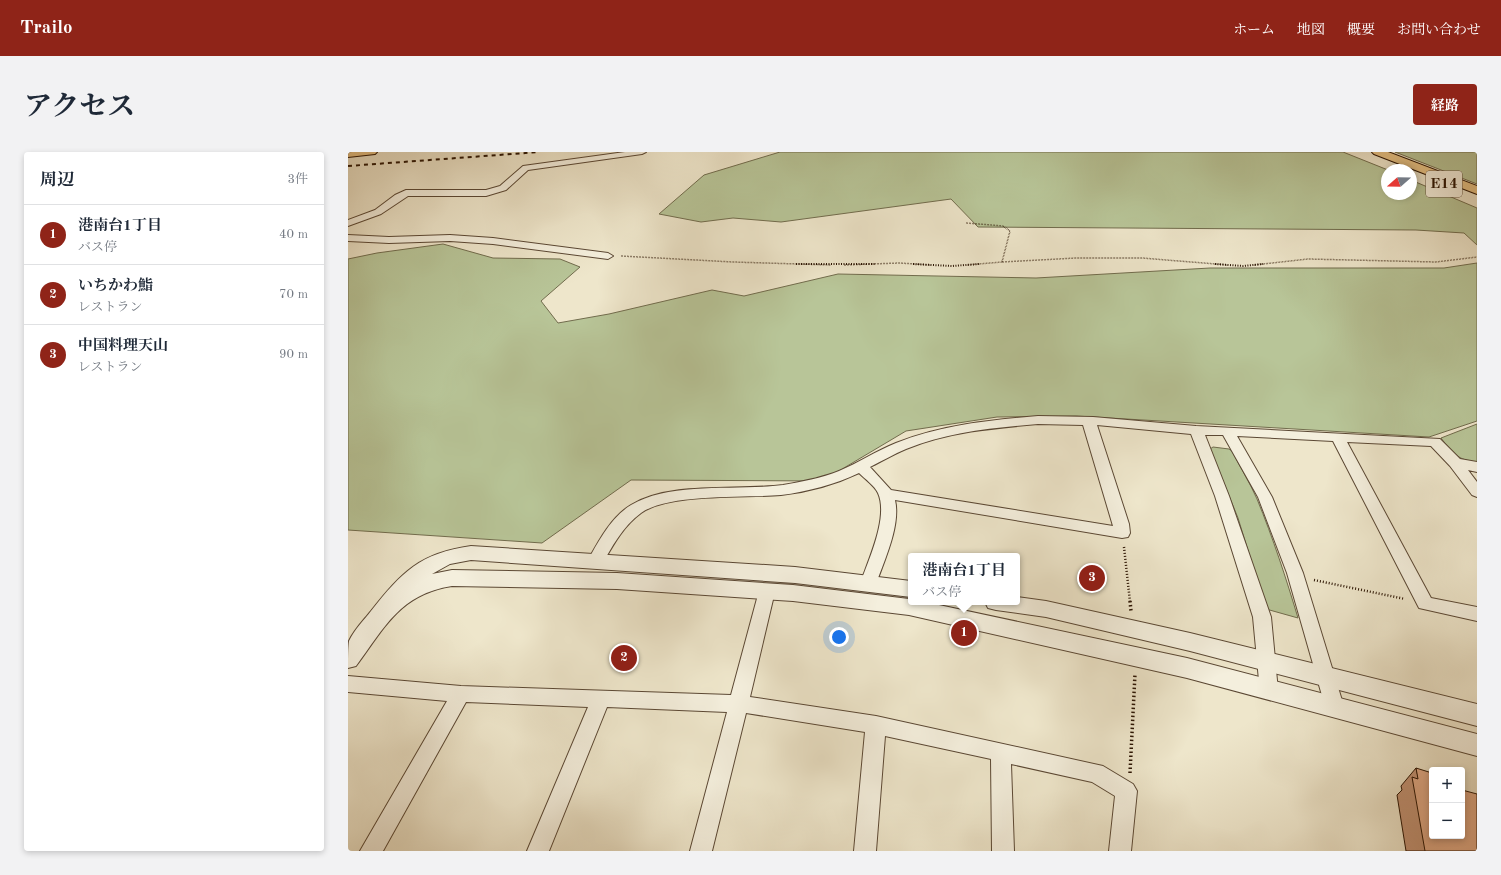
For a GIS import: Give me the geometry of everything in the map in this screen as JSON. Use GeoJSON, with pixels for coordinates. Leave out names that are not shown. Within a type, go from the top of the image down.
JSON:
{"type":"FeatureCollection","features":[{"type":"Feature","properties":{"kind":"highway"},"geometry":{"type":"LineString","coordinates":[[348,154],[371,152]]}},
{"type":"Feature","properties":{"kind":"highway","name":"E14"},"geometry":{"type":"LineString","coordinates":[[1373,153],[1397,164]]}},
{"type":"Feature","properties":{"kind":"highway","name":"E14"},"geometry":{"type":"LineString","coordinates":[[1373,153],[1477,190]]}},
{"type":"Feature","properties":{"kind":"highway","name":"E14"},"geometry":{"type":"LineString","coordinates":[[1417,173],[1477,196]]}},
{"type":"Feature","properties":{"kind":"street"},"geometry":{"type":"LineString","coordinates":[[348,223],[355,222],[378,212],[406,193],[486,193],[503,188],[526,168],[642,152]]}},
{"type":"Feature","properties":{"kind":"street"},"geometry":{"type":"LineString","coordinates":[[348,238],[389,240],[450,238],[492,241],[608,256]]}},
{"type":"Feature","properties":{"kind":"street"},"geometry":{"type":"LineString","coordinates":[[595,562],[620,523],[636,509],[655,500],[686,495],[782,490],[809,485],[843,475],[901,446],[926,438],[956,430],[994,424],[1038,420],[1089,421],[1228,432],[1435,442],[1477,492]]}},
{"type":"Feature","properties":{"kind":"street"},"geometry":{"type":"LineString","coordinates":[[886,494],[1122,533],[1121,524],[1089,421]]}},
{"type":"Feature","properties":{"kind":"street"},"geometry":{"type":"LineString","coordinates":[[1196,430],[1222,496],[1262,617],[1269,691]]}},
{"type":"Feature","properties":{"kind":"street"},"geometry":{"type":"LineString","coordinates":[[1228,432],[1265,497],[1295,573],[1334,707]]}},
{"type":"Feature","properties":{"kind":"street"},"geometry":{"type":"LineString","coordinates":[[1338,438],[1425,603],[1477,614]]}},
{"type":"Feature","properties":{"kind":"street"},"geometry":{"type":"LineString","coordinates":[[1454,463],[1477,467]]}},
{"type":"Feature","properties":{"kind":"street"},"geometry":{"type":"LineString","coordinates":[[861,466],[886,494],[889,516],[881,547],[868,584]]}},
{"type":"Feature","properties":{"kind":"street"},"geometry":{"type":"LineString","coordinates":[[348,659],[389,606],[413,579],[430,564],[451,556],[471,553],[733,570],[908,589]]}},
{"type":"Feature","properties":{"kind":"street"},"geometry":{"type":"LineString","coordinates":[[389,606],[415,588],[430,582],[452,578],[617,580],[768,591],[909,607],[1187,668],[1477,745]]}},
{"type":"Feature","properties":{"kind":"street"},"geometry":{"type":"LineString","coordinates":[[701,851],[768,591]]}},
{"type":"Feature","properties":{"kind":"street"},"geometry":{"type":"LineString","coordinates":[[1015,605],[1054,611],[1190,642],[1477,715]]}},
{"type":"Feature","properties":{"kind":"street"},"geometry":{"type":"LineString","coordinates":[[348,684],[461,694],[739,704],[876,725],[1096,773],[1126,791],[1120,851]]}},
{"type":"Feature","properties":{"kind":"street"},"geometry":{"type":"LineString","coordinates":[[371,851],[461,694]]}},
{"type":"Feature","properties":{"kind":"street"},"geometry":{"type":"LineString","coordinates":[[538,851],[601,699]]}},
{"type":"Feature","properties":{"kind":"street"},"geometry":{"type":"LineString","coordinates":[[865,851],[876,725]]}},
{"type":"Feature","properties":{"kind":"street"},"geometry":{"type":"LineString","coordinates":[[1001,753],[1003,851]]}},
{"type":"Feature","properties":{"kind":"path"},"geometry":{"type":"LineString","coordinates":[[966,223],[1003,226],[1010,230],[1002,262]]}},
{"type":"Feature","properties":{"kind":"path"},"geometry":{"type":"LineString","coordinates":[[608,256],[733,262],[838,265],[899,263],[952,266],[1076,258],[1142,258],[1243,266],[1308,259],[1436,262],[1477,257]]}},
{"type":"Feature","properties":{"kind":"path"},"geometry":{"type":"LineString","coordinates":[[1122,533],[1131,618]]}},
{"type":"Feature","properties":{"kind":"path"},"geometry":{"type":"LineString","coordinates":[[1308,579],[1425,603]]}},
{"type":"Feature","properties":{"kind":"path"},"geometry":{"type":"LineString","coordinates":[[1126,791],[1130,772],[1135,672]]}},
{"type":"Feature","properties":{"kind":"green space"},"geometry":{"type":"Polygon","coordinates":[[[780,152],[1343,152],[1381,167],[1381,200],[1417,200],[1417,183],[1477,208],[1477,245],[1464,233],[1416,230],[978,227],[951,199],[781,222],[733,218],[701,222],[659,214],[704,175],[780,152]]]}},
{"type":"Feature","properties":{"kind":"green space"},"geometry":{"type":"Polygon","coordinates":[[[1395,152],[1477,152],[1477,184],[1395,152]]]}},
{"type":"Feature","properties":{"kind":"green space"},"geometry":{"type":"Polygon","coordinates":[[[443,244],[493,258],[560,259],[580,267],[541,301],[558,323],[609,314],[712,290],[744,296],[838,274],[1036,278],[1210,268],[1444,268],[1477,263],[1477,421],[1429,437],[1076,416],[997,417],[906,431],[822,481],[631,480],[542,543],[348,530],[348,259],[377,253],[443,244]]]}},
{"type":"Feature","properties":{"kind":"green space"},"geometry":{"type":"Polygon","coordinates":[[[1477,424],[1477,463],[1460,458],[1441,438],[1477,424]]]}},
{"type":"Feature","properties":{"kind":"green space"},"geometry":{"type":"Polygon","coordinates":[[[1213,447],[1229,449],[1232,451],[1257,499],[1274,543],[1298,618],[1266,609],[1238,518],[1210,449],[1213,447]]]}},
{"type":"Feature","properties":{"kind":"building"},"geometry":{"type":"Polygon","coordinates":[[[1416,768],[1429,772],[1429,839],[1465,839],[1465,791],[1477,794],[1477,851],[1425,851],[1412,777],[1418,779],[1416,768]]]}},
{"type":"Feature","properties":{"kind":"railway"},"geometry":{"type":"LineString","coordinates":[[348,166],[539,152]]}},
{"type":"Feature","properties":{"kind":"place","name":"中国料理天山"},"geometry":{"type":"Point","coordinates":[1092,578]}},
{"type":"Feature","properties":{"kind":"place","name":"港南台1丁目"},"geometry":{"type":"Point","coordinates":[964,633]}},
{"type":"Feature","properties":{"kind":"place","name":"いちかわ鮨"},"geometry":{"type":"Point","coordinates":[624,658]}}]}
